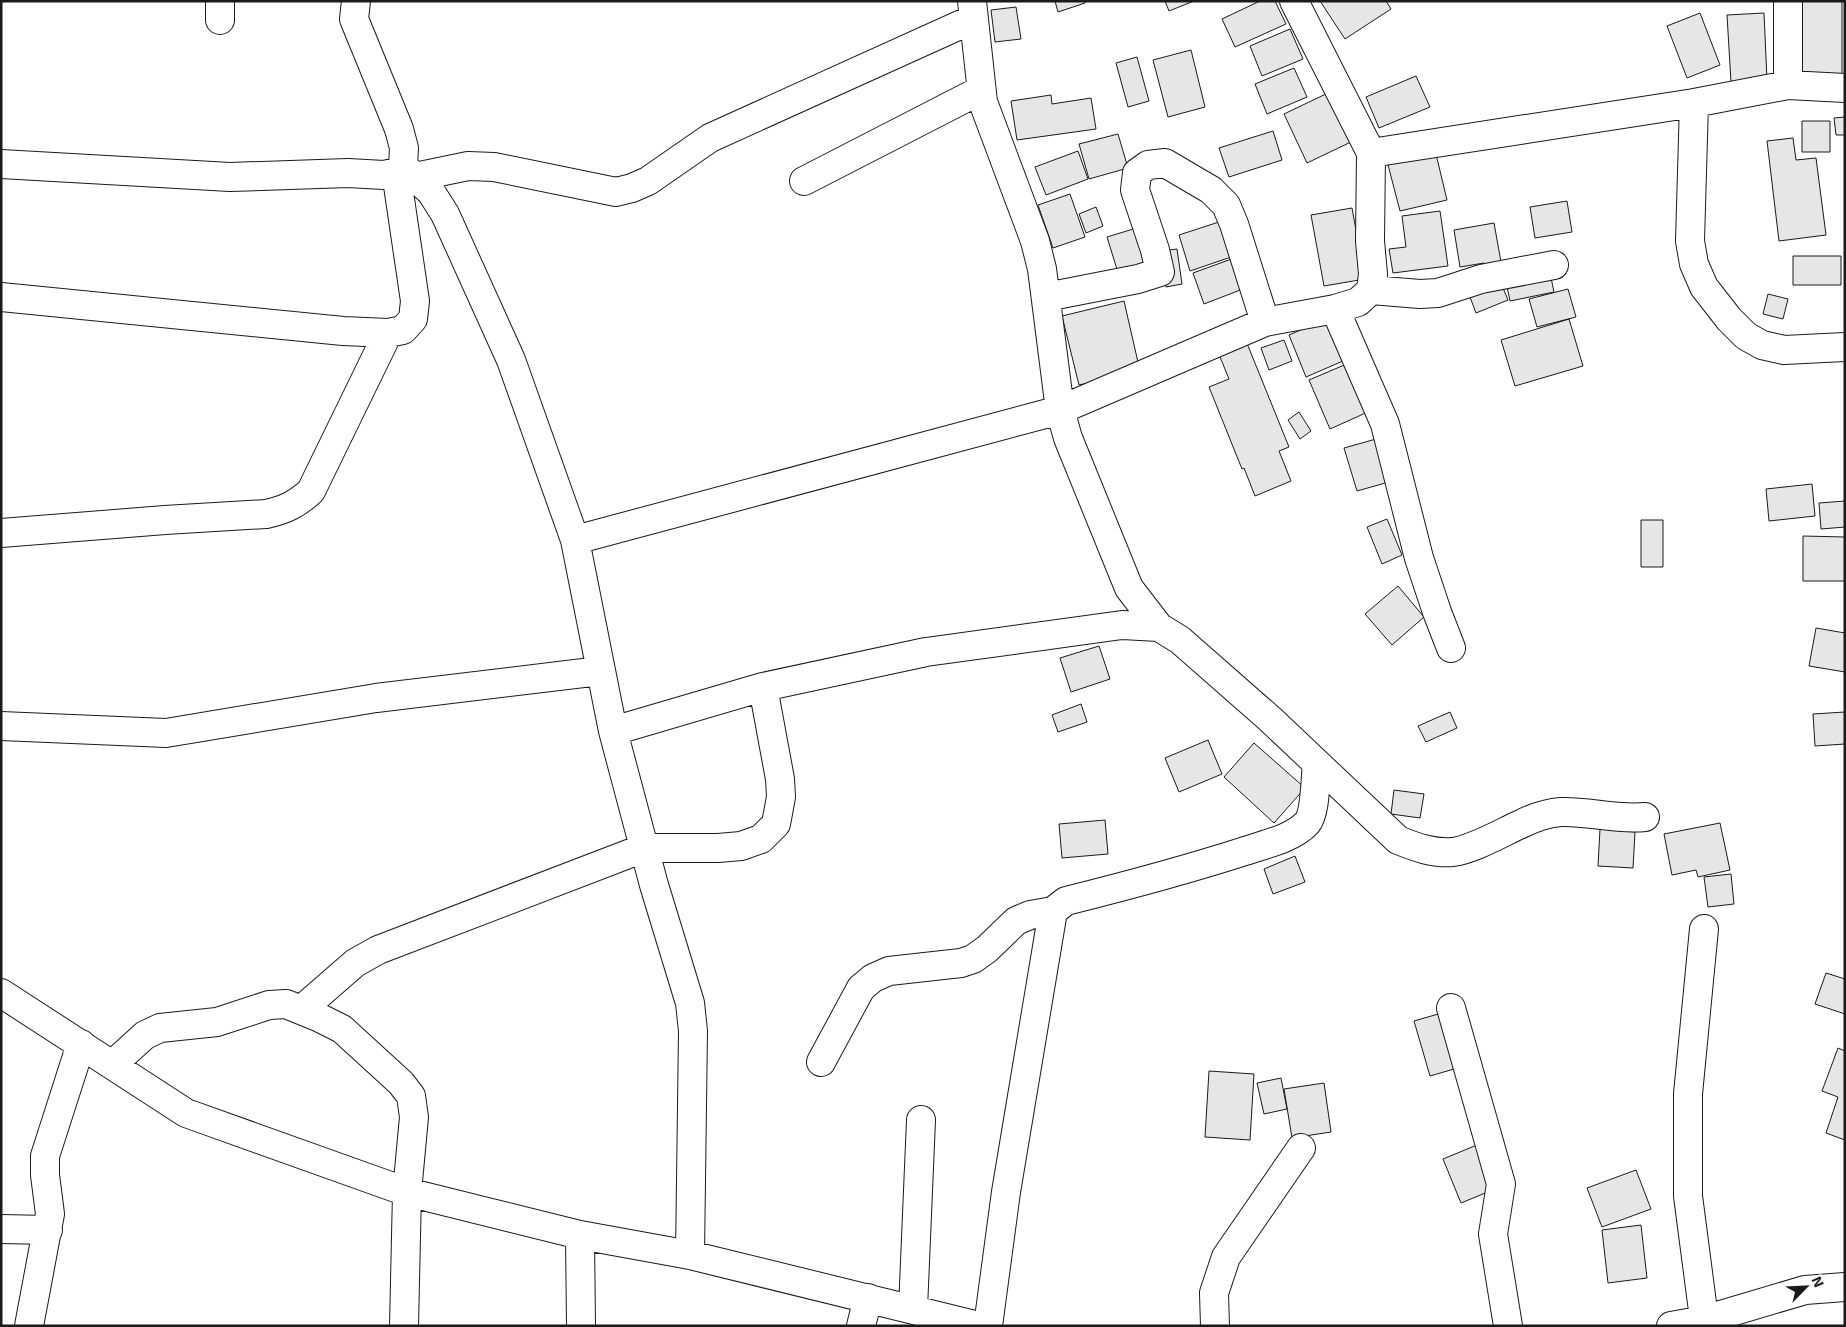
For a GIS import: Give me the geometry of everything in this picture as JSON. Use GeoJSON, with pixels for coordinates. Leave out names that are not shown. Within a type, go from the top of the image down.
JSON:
{"type":"FeatureCollection","features":[{"type":"Feature","properties":{"kind":"street"},"geometry":{"type":"LineString","coordinates":[[1,298],[343,331],[388,333],[403,330],[413,319],[415,301],[404,172],[404,148],[399,129],[354,19],[356,1]]}},
{"type":"Feature","properties":{"kind":"street"},"geometry":{"type":"LineString","coordinates":[[575,540],[1060,410],[1265,322],[1335,309],[1358,302],[1371,290],[1373,274],[1370,240],[1371,153],[1294,1]]}},
{"type":"Feature","properties":{"kind":"street"},"geometry":{"type":"LineString","coordinates":[[1788,1],[1788,85]]}},
{"type":"Feature","properties":{"kind":"street"},"geometry":{"type":"LineString","coordinates":[[1,164],[230,177],[348,173],[384,175],[468,166],[494,167],[616,192],[648,181],[710,138],[972,10],[983,102],[1034,241],[1042,270],[1060,410],[1074,453],[1129,588],[1159,628]]}},
{"type":"Feature","properties":{"kind":"street"},"geometry":{"type":"LineString","coordinates":[[1371,153],[1694,103],[1788,85],[1845,88]]}},
{"type":"Feature","properties":{"kind":"street"},"geometry":{"type":"LineString","coordinates":[[804,181],[981,90]]}},
{"type":"Feature","properties":{"kind":"street"},"geometry":{"type":"LineString","coordinates":[[1694,103],[1690,241],[1694,264],[1704,287],[1729,319],[1746,336],[1762,345],[1784,350],[1845,347]]}},
{"type":"Feature","properties":{"kind":"street"},"geometry":{"type":"LineString","coordinates":[[1046,297],[1138,279],[1160,272],[1156,250],[1135,190],[1137,173],[1148,166],[1165,163],[1211,190],[1226,205],[1234,224],[1265,322]]}},
{"type":"Feature","properties":{"kind":"street"},"geometry":{"type":"LineString","coordinates":[[404,172],[431,192],[445,214],[507,352],[575,540],[613,731],[644,848],[690,1003],[693,1031],[690,1255]]}},
{"type":"Feature","properties":{"kind":"street"},"geometry":{"type":"LineString","coordinates":[[1371,290],[1420,294],[1438,293],[1481,279],[1554,265]]}},
{"type":"Feature","properties":{"kind":"street"},"geometry":{"type":"LineString","coordinates":[[1335,309],[1385,424],[1419,558],[1437,612],[1452,648]]}},
{"type":"Feature","properties":{"kind":"street"},"geometry":{"type":"LineString","coordinates":[[1,533],[266,514],[281,511],[297,504],[311,491],[388,333]]}},
{"type":"Feature","properties":{"kind":"street"},"geometry":{"type":"LineString","coordinates":[[613,731],[763,687],[936,651],[1135,624],[1159,628],[1180,640],[1270,719],[1398,840],[1415,847],[1435,852],[1453,852],[1470,847],[1529,820],[1561,812],[1629,819],[1645,817]]}},
{"type":"Feature","properties":{"kind":"street"},"geometry":{"type":"LineString","coordinates":[[1,726],[166,733],[376,698],[600,671]]}},
{"type":"Feature","properties":{"kind":"street"},"geometry":{"type":"LineString","coordinates":[[301,1010],[355,963],[378,950],[644,848],[718,848],[741,846],[761,839],[776,824],[781,796],[780,779],[763,687]]}},
{"type":"Feature","properties":{"kind":"street"},"geometry":{"type":"LineString","coordinates":[[821,1062],[861,988],[873,978],[889,971],[960,963],[973,959],[987,949],[1016,921],[1030,915],[1053,911],[1066,901],[1191,869],[1281,839],[1296,832],[1308,822],[1313,804],[1316,764]]}},
{"type":"Feature","properties":{"kind":"street"},"geometry":{"type":"LineString","coordinates":[[988,1326],[1006,1192],[1053,911]]}},
{"type":"Feature","properties":{"kind":"street"},"geometry":{"type":"LineString","coordinates":[[1704,929],[1688,1094],[1688,1196],[1704,1323]]}},
{"type":"Feature","properties":{"kind":"street"},"geometry":{"type":"LineString","coordinates":[[1,993],[186,1113],[407,1192],[580,1235],[690,1255],[979,1326]]}},
{"type":"Feature","properties":{"kind":"street"},"geometry":{"type":"LineString","coordinates":[[112,1065],[145,1035],[160,1028],[217,1022],[269,1004],[286,1004],[342,1029],[401,1083],[411,1096],[414,1117],[407,1192],[404,1326]]}},
{"type":"Feature","properties":{"kind":"street"},"geometry":{"type":"LineString","coordinates":[[1452,1008],[1501,1184],[1493,1234],[1508,1326]]}},
{"type":"Feature","properties":{"kind":"street"},"geometry":{"type":"LineString","coordinates":[[30,1326],[50,1214],[45,1175],[45,1156],[81,1044]]}},
{"type":"Feature","properties":{"kind":"street"},"geometry":{"type":"LineString","coordinates":[[913,1310],[921,1120]]}},
{"type":"Feature","properties":{"kind":"street"},"geometry":{"type":"LineString","coordinates":[[1215,1326],[1214,1293],[1226,1257],[1301,1148]]}},
{"type":"Feature","properties":{"kind":"street"},"geometry":{"type":"LineString","coordinates":[[1,1229],[48,1230]]}},
{"type":"Feature","properties":{"kind":"street"},"geometry":{"type":"LineString","coordinates":[[580,1235],[581,1326]]}},
{"type":"Feature","properties":{"kind":"street"},"geometry":{"type":"LineString","coordinates":[[1672,1326],[1704,1323],[1805,1290],[1845,1287]]}},
{"type":"Feature","properties":{"kind":"street"},"geometry":{"type":"LineString","coordinates":[[861,1326],[868,1298]]}},
{"type":"Feature","properties":{"kind":"building"},"geometry":{"type":"Polygon","coordinates":[[[1055,1],[1085,1],[1085,3],[1058,12],[1055,1]]]}},
{"type":"Feature","properties":{"kind":"building"},"geometry":{"type":"Polygon","coordinates":[[[1165,1],[1194,1],[1169,11],[1165,1]]]}},
{"type":"Feature","properties":{"kind":"building"},"geometry":{"type":"Polygon","coordinates":[[[1260,1],[1275,1],[1286,24],[1235,47],[1222,19],[1260,1]]]}},
{"type":"Feature","properties":{"kind":"building"},"geometry":{"type":"Polygon","coordinates":[[[1320,1],[1386,1],[1391,9],[1345,39],[1320,1]]]}},
{"type":"Feature","properties":{"kind":"building"},"geometry":{"type":"Polygon","coordinates":[[[1796,1],[1842,1],[1842,81],[1796,81],[1796,1]]]}},
{"type":"Feature","properties":{"kind":"building"},"geometry":{"type":"Polygon","coordinates":[[[1016,7],[1021,39],[995,42],[991,10],[1016,7]]]}},
{"type":"Feature","properties":{"kind":"building"},"geometry":{"type":"Polygon","coordinates":[[[1700,13],[1720,65],[1687,78],[1667,26],[1700,13]]]}},
{"type":"Feature","properties":{"kind":"building"},"geometry":{"type":"Polygon","coordinates":[[[1764,13],[1767,80],[1731,82],[1727,15],[1764,13]]]}},
{"type":"Feature","properties":{"kind":"building"},"geometry":{"type":"Polygon","coordinates":[[[1290,29],[1303,59],[1262,76],[1250,46],[1290,29]]]}},
{"type":"Feature","properties":{"kind":"building"},"geometry":{"type":"Polygon","coordinates":[[[1191,50],[1205,107],[1168,117],[1153,60],[1191,50]]]}},
{"type":"Feature","properties":{"kind":"building"},"geometry":{"type":"Polygon","coordinates":[[[1137,57],[1149,101],[1128,107],[1116,63],[1137,57]]]}},
{"type":"Feature","properties":{"kind":"building"},"geometry":{"type":"Polygon","coordinates":[[[1294,68],[1307,97],[1267,114],[1255,84],[1294,68]]]}},
{"type":"Feature","properties":{"kind":"building"},"geometry":{"type":"Polygon","coordinates":[[[1416,76],[1430,107],[1379,128],[1366,97],[1416,76]]]}},
{"type":"Feature","properties":{"kind":"building"},"geometry":{"type":"Polygon","coordinates":[[[1330,92],[1353,141],[1307,163],[1284,114],[1330,92]]]}},
{"type":"Feature","properties":{"kind":"building"},"geometry":{"type":"Polygon","coordinates":[[[1051,95],[1052,104],[1091,98],[1096,129],[1017,140],[1011,101],[1051,95]]]}},
{"type":"Feature","properties":{"kind":"building"},"geometry":{"type":"Polygon","coordinates":[[[1845,117],[1845,135],[1836,135],[1834,118],[1845,117]]]}},
{"type":"Feature","properties":{"kind":"building"},"geometry":{"type":"Polygon","coordinates":[[[1802,121],[1830,121],[1830,152],[1802,152],[1802,121]]]}},
{"type":"Feature","properties":{"kind":"building"},"geometry":{"type":"Polygon","coordinates":[[[1273,131],[1282,160],[1229,177],[1219,148],[1273,131]]]}},
{"type":"Feature","properties":{"kind":"building"},"geometry":{"type":"Polygon","coordinates":[[[1118,134],[1128,168],[1089,179],[1079,144],[1118,134]]]}},
{"type":"Feature","properties":{"kind":"building"},"geometry":{"type":"Polygon","coordinates":[[[1793,138],[1796,160],[1816,158],[1826,235],[1779,241],[1767,141],[1793,138]]]}},
{"type":"Feature","properties":{"kind":"building"},"geometry":{"type":"Polygon","coordinates":[[[1435,150],[1447,200],[1400,211],[1387,161],[1435,150]]]}},
{"type":"Feature","properties":{"kind":"building"},"geometry":{"type":"Polygon","coordinates":[[[1078,151],[1088,179],[1046,195],[1035,167],[1078,151]]]}},
{"type":"Feature","properties":{"kind":"building"},"geometry":{"type":"Polygon","coordinates":[[[1070,194],[1085,237],[1053,248],[1038,205],[1070,194]]]}},
{"type":"Feature","properties":{"kind":"building"},"geometry":{"type":"Polygon","coordinates":[[[1567,201],[1572,232],[1535,238],[1530,207],[1567,201]]]}},
{"type":"Feature","properties":{"kind":"building"},"geometry":{"type":"Polygon","coordinates":[[[1096,207],[1103,226],[1086,233],[1079,214],[1096,207]]]}},
{"type":"Feature","properties":{"kind":"building"},"geometry":{"type":"Polygon","coordinates":[[[1352,208],[1365,279],[1324,286],[1311,215],[1352,208]]]}},
{"type":"Feature","properties":{"kind":"building"},"geometry":{"type":"Polygon","coordinates":[[[1440,211],[1448,266],[1393,273],[1389,249],[1406,247],[1402,216],[1440,211]]]}},
{"type":"Feature","properties":{"kind":"building"},"geometry":{"type":"Polygon","coordinates":[[[1222,221],[1234,256],[1190,271],[1179,235],[1222,221]]]}},
{"type":"Feature","properties":{"kind":"building"},"geometry":{"type":"Polygon","coordinates":[[[1494,223],[1503,273],[1486,276],[1484,263],[1460,267],[1454,230],[1494,223]]]}},
{"type":"Feature","properties":{"kind":"building"},"geometry":{"type":"Polygon","coordinates":[[[1143,226],[1156,268],[1120,279],[1107,237],[1143,226]]]}},
{"type":"Feature","properties":{"kind":"building"},"geometry":{"type":"Polygon","coordinates":[[[1177,249],[1182,284],[1166,287],[1161,251],[1177,249]]]}},
{"type":"Feature","properties":{"kind":"building"},"geometry":{"type":"Polygon","coordinates":[[[1793,256],[1841,256],[1841,285],[1793,285],[1793,256]]]}},
{"type":"Feature","properties":{"kind":"building"},"geometry":{"type":"Polygon","coordinates":[[[1237,257],[1248,287],[1204,304],[1193,273],[1237,257]]]}},
{"type":"Feature","properties":{"kind":"building"},"geometry":{"type":"Polygon","coordinates":[[[1549,268],[1554,292],[1510,301],[1505,277],[1549,268]]]}},
{"type":"Feature","properties":{"kind":"building"},"geometry":{"type":"Polygon","coordinates":[[[1498,276],[1508,300],[1476,313],[1467,289],[1498,276]]]}},
{"type":"Feature","properties":{"kind":"building"},"geometry":{"type":"Polygon","coordinates":[[[1568,289],[1576,317],[1537,327],[1529,299],[1568,289]]]}},
{"type":"Feature","properties":{"kind":"building"},"geometry":{"type":"Polygon","coordinates":[[[1768,294],[1788,299],[1783,319],[1763,314],[1768,294]]]}},
{"type":"Feature","properties":{"kind":"building"},"geometry":{"type":"Polygon","coordinates":[[[1124,301],[1140,371],[1079,385],[1062,316],[1124,301]]]}},
{"type":"Feature","properties":{"kind":"building"},"geometry":{"type":"Polygon","coordinates":[[[1326,319],[1343,361],[1306,377],[1289,335],[1326,319]]]}},
{"type":"Feature","properties":{"kind":"building"},"geometry":{"type":"Polygon","coordinates":[[[1569,319],[1583,366],[1515,386],[1501,340],[1569,319]]]}},
{"type":"Feature","properties":{"kind":"building"},"geometry":{"type":"Polygon","coordinates":[[[1244,336],[1289,447],[1279,451],[1291,481],[1255,496],[1209,387],[1229,379],[1216,347],[1244,336]]]}},
{"type":"Feature","properties":{"kind":"building"},"geometry":{"type":"Polygon","coordinates":[[[1284,340],[1292,361],[1269,370],[1261,348],[1284,340]]]}},
{"type":"Feature","properties":{"kind":"building"},"geometry":{"type":"Polygon","coordinates":[[[1349,363],[1370,411],[1330,429],[1309,380],[1349,363]]]}},
{"type":"Feature","properties":{"kind":"building"},"geometry":{"type":"Polygon","coordinates":[[[1299,412],[1311,431],[1300,439],[1288,420],[1299,412]]]}},
{"type":"Feature","properties":{"kind":"building"},"geometry":{"type":"Polygon","coordinates":[[[1376,439],[1389,482],[1357,491],[1344,448],[1376,439]]]}},
{"type":"Feature","properties":{"kind":"building"},"geometry":{"type":"Polygon","coordinates":[[[1812,484],[1815,516],[1769,521],[1766,489],[1812,484]]]}},
{"type":"Feature","properties":{"kind":"building"},"geometry":{"type":"Polygon","coordinates":[[[1845,501],[1845,527],[1821,529],[1819,503],[1845,501]]]}},
{"type":"Feature","properties":{"kind":"building"},"geometry":{"type":"Polygon","coordinates":[[[1387,519],[1402,555],[1382,564],[1367,527],[1387,519]]]}},
{"type":"Feature","properties":{"kind":"building"},"geometry":{"type":"Polygon","coordinates":[[[1641,520],[1663,520],[1663,567],[1641,567],[1641,520]]]}},
{"type":"Feature","properties":{"kind":"building"},"geometry":{"type":"Polygon","coordinates":[[[1803,536],[1845,537],[1845,581],[1803,581],[1803,536]]]}},
{"type":"Feature","properties":{"kind":"building"},"geometry":{"type":"Polygon","coordinates":[[[1398,586],[1424,617],[1392,645],[1365,614],[1398,586]]]}},
{"type":"Feature","properties":{"kind":"building"},"geometry":{"type":"Polygon","coordinates":[[[1816,628],[1845,633],[1845,672],[1809,666],[1816,628]]]}},
{"type":"Feature","properties":{"kind":"building"},"geometry":{"type":"Polygon","coordinates":[[[1099,646],[1110,679],[1071,692],[1060,658],[1099,646]]]}},
{"type":"Feature","properties":{"kind":"building"},"geometry":{"type":"Polygon","coordinates":[[[1081,704],[1087,722],[1058,732],[1052,715],[1081,704]]]}},
{"type":"Feature","properties":{"kind":"building"},"geometry":{"type":"Polygon","coordinates":[[[1450,712],[1457,728],[1426,742],[1418,726],[1450,712]]]}},
{"type":"Feature","properties":{"kind":"building"},"geometry":{"type":"Polygon","coordinates":[[[1845,712],[1845,744],[1815,746],[1813,714],[1845,712]]]}},
{"type":"Feature","properties":{"kind":"building"},"geometry":{"type":"Polygon","coordinates":[[[1208,740],[1222,774],[1179,792],[1165,758],[1208,740]]]}},
{"type":"Feature","properties":{"kind":"building"},"geometry":{"type":"Polygon","coordinates":[[[1254,743],[1305,788],[1274,823],[1224,777],[1254,743]]]}},
{"type":"Feature","properties":{"kind":"building"},"geometry":{"type":"Polygon","coordinates":[[[1394,790],[1424,794],[1420,818],[1391,814],[1394,790]]]}},
{"type":"Feature","properties":{"kind":"building"},"geometry":{"type":"Polygon","coordinates":[[[1105,820],[1108,854],[1062,858],[1059,824],[1105,820]]]}},
{"type":"Feature","properties":{"kind":"building"},"geometry":{"type":"Polygon","coordinates":[[[1720,823],[1730,870],[1698,877],[1696,870],[1672,875],[1664,834],[1720,823]]]}},
{"type":"Feature","properties":{"kind":"building"},"geometry":{"type":"Polygon","coordinates":[[[1600,829],[1635,832],[1633,868],[1598,866],[1600,829]]]}},
{"type":"Feature","properties":{"kind":"building"},"geometry":{"type":"Polygon","coordinates":[[[1295,856],[1305,882],[1273,894],[1264,869],[1295,856]]]}},
{"type":"Feature","properties":{"kind":"building"},"geometry":{"type":"Polygon","coordinates":[[[1731,874],[1734,904],[1708,907],[1704,877],[1731,874]]]}},
{"type":"Feature","properties":{"kind":"building"},"geometry":{"type":"Polygon","coordinates":[[[1826,973],[1845,979],[1845,1014],[1815,1004],[1826,973]]]}},
{"type":"Feature","properties":{"kind":"building"},"geometry":{"type":"Polygon","coordinates":[[[1445,1012],[1461,1067],[1430,1076],[1414,1021],[1445,1012]]]}},
{"type":"Feature","properties":{"kind":"building"},"geometry":{"type":"Polygon","coordinates":[[[1838,1048],[1845,1051],[1845,1140],[1826,1133],[1838,1097],[1822,1091],[1838,1048]]]}},
{"type":"Feature","properties":{"kind":"building"},"geometry":{"type":"Polygon","coordinates":[[[1209,1071],[1254,1074],[1250,1140],[1205,1137],[1209,1071]]]}},
{"type":"Feature","properties":{"kind":"building"},"geometry":{"type":"Polygon","coordinates":[[[1281,1078],[1287,1109],[1264,1114],[1257,1083],[1281,1078]]]}},
{"type":"Feature","properties":{"kind":"building"},"geometry":{"type":"Polygon","coordinates":[[[1324,1083],[1331,1132],[1292,1138],[1284,1089],[1324,1083]]]}},
{"type":"Feature","properties":{"kind":"building"},"geometry":{"type":"Polygon","coordinates":[[[1477,1145],[1495,1189],[1461,1203],[1443,1159],[1477,1145]]]}},
{"type":"Feature","properties":{"kind":"building"},"geometry":{"type":"Polygon","coordinates":[[[1636,1170],[1651,1209],[1602,1227],[1587,1188],[1636,1170]]]}},
{"type":"Feature","properties":{"kind":"building"},"geometry":{"type":"Polygon","coordinates":[[[1641,1225],[1647,1278],[1608,1283],[1602,1230],[1641,1225]]]}}]}
